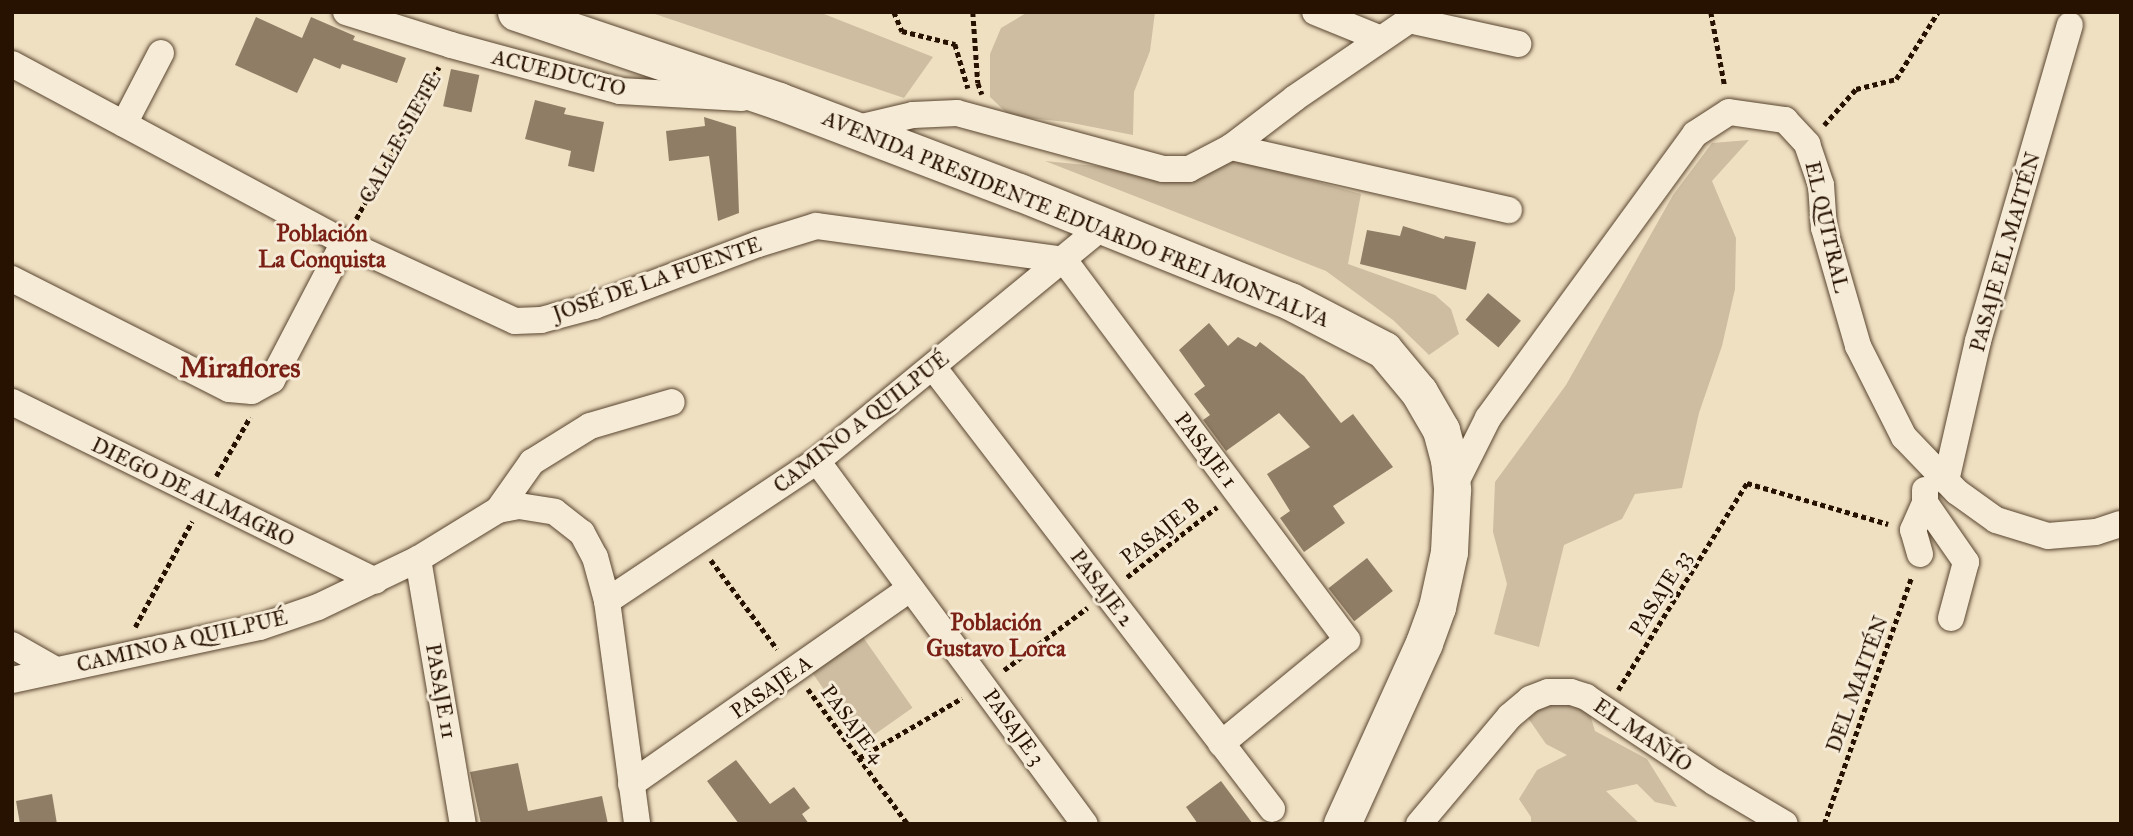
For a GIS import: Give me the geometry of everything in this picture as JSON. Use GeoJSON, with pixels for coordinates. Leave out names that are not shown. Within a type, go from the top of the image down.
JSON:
{"type":"FeatureCollection","features":[{"type":"Feature","properties":{"kind":"street","name":"ACUEDUCTO"},"geometry":{"type":"LineString","coordinates":[[345,12],[451,45],[620,91],[779,101]]}},
{"type":"Feature","properties":{"kind":"street","name":"AVENIDA PRESIDENTE EDUARDO FREI MONTALVA"},"geometry":{"type":"LineString","coordinates":[[516,12],[779,101],[1103,226],[1290,300],[1384,349],[1419,392],[1441,430],[1449,458],[1452,490],[1449,552],[1437,607],[1413,670],[1342,824]]}},
{"type":"Feature","properties":{"kind":"street"},"geometry":{"type":"LineString","coordinates":[[1315,12],[1381,38]]}},
{"type":"Feature","properties":{"kind":"street"},"geometry":{"type":"LineString","coordinates":[[854,130],[913,115],[957,113],[992,120],[1163,169],[1189,169],[1231,147],[1415,16],[1518,44]]}},
{"type":"Feature","properties":{"kind":"street","name":"PASAJE EL MAITÉN"},"geometry":{"type":"LineString","coordinates":[[1946,481],[1978,341],[2070,25]]}},
{"type":"Feature","properties":{"kind":"street"},"geometry":{"type":"LineString","coordinates":[[124,124],[161,53]]}},
{"type":"Feature","properties":{"kind":"street","name":"JOSÉ DE LA FUENTE"},"geometry":{"type":"LineString","coordinates":[[12,64],[344,242],[515,321],[541,320],[594,306],[758,243],[816,226],[1064,260]]}},
{"type":"Feature","properties":{"kind":"street"},"geometry":{"type":"LineString","coordinates":[[1452,490],[1488,418],[1695,134],[1729,112]]}},
{"type":"Feature","properties":{"kind":"street","name":"EL QUITRAL"},"geometry":{"type":"LineString","coordinates":[[1729,112],[1785,120],[1807,144],[1821,185],[1824,228],[1858,346],[1904,437],[1946,481],[1976,508],[1996,520],[2048,536],[2096,532],[2121,524]]}},
{"type":"Feature","properties":{"kind":"street"},"geometry":{"type":"LineString","coordinates":[[1231,147],[1509,210]]}},
{"type":"Feature","properties":{"kind":"street","name":"CAMINO A QUILPUÉ"},"geometry":{"type":"LineString","coordinates":[[607,601],[698,543],[817,461],[1103,226]]}},
{"type":"Feature","properties":{"kind":"street"},"geometry":{"type":"LineString","coordinates":[[12,279],[229,389],[252,391],[272,380],[344,242]]}},
{"type":"Feature","properties":{"kind":"street","name":"PASAJE 1"},"geometry":{"type":"LineString","coordinates":[[1064,260],[1347,640],[1221,744]]}},
{"type":"Feature","properties":{"kind":"street","name":"PASAJE 2"},"geometry":{"type":"LineString","coordinates":[[933,367],[1272,809]]}},
{"type":"Feature","properties":{"kind":"street","name":"DIEGO DE ALMAGRO"},"geometry":{"type":"LineString","coordinates":[[12,402],[375,581]]}},
{"type":"Feature","properties":{"kind":"street"},"geometry":{"type":"LineString","coordinates":[[498,510],[532,461],[590,426],[672,402]]}},
{"type":"Feature","properties":{"kind":"street"},"geometry":{"type":"LineString","coordinates":[[1916,542],[1925,503],[1926,459]]}},
{"type":"Feature","properties":{"kind":"street","name":"PASAJE 3"},"geometry":{"type":"LineString","coordinates":[[817,461],[1085,824]]}},
{"type":"Feature","properties":{"kind":"street"},"geometry":{"type":"LineString","coordinates":[[1925,503],[1966,562],[1951,618]]}},
{"type":"Feature","properties":{"kind":"street","name":"CAMINO A QUILPUÉ"},"geometry":{"type":"LineString","coordinates":[[12,680],[260,626],[318,607],[418,559],[498,510],[537,507],[570,522],[582,533],[595,556],[607,601],[637,824]]}},
{"type":"Feature","properties":{"kind":"street","name":"PASAJE 11"},"geometry":{"type":"LineString","coordinates":[[418,559],[463,824]]}},
{"type":"Feature","properties":{"kind":"street","name":"PASAJE A"},"geometry":{"type":"LineString","coordinates":[[631,784],[909,589]]}},
{"type":"Feature","properties":{"kind":"street"},"geometry":{"type":"LineString","coordinates":[[12,645],[56,670]]}},
{"type":"Feature","properties":{"kind":"street","name":"EL MAÑÍO"},"geometry":{"type":"LineString","coordinates":[[1419,824],[1510,716],[1530,699],[1548,692],[1571,692],[1586,697],[1713,782],[1785,824]]}},
{"type":"Feature","properties":{"kind":"path"},"geometry":{"type":"LineString","coordinates":[[894,12],[902,31],[955,44],[964,84],[992,120]]}},
{"type":"Feature","properties":{"kind":"path"},"geometry":{"type":"LineString","coordinates":[[973,12],[978,83],[992,120]]}},
{"type":"Feature","properties":{"kind":"path"},"geometry":{"type":"LineString","coordinates":[[1711,12],[1729,112]]}},
{"type":"Feature","properties":{"kind":"path"},"geometry":{"type":"LineString","coordinates":[[1807,144],[1856,89],[1896,79],[1938,12]]}},
{"type":"Feature","properties":{"kind":"path","name":"CALLE SIETE"},"geometry":{"type":"LineString","coordinates":[[344,242],[451,45]]}},
{"type":"Feature","properties":{"kind":"path","name":"PASAJE 33"},"geometry":{"type":"LineString","coordinates":[[1625,722],[1614,695],[1747,483],[1916,542]]}},
{"type":"Feature","properties":{"kind":"path","name":"PASAJE B"},"geometry":{"type":"LineString","coordinates":[[859,758],[984,686],[1237,492]]}},
{"type":"Feature","properties":{"kind":"path","name":"DEL MAITÉN"},"geometry":{"type":"LineString","coordinates":[[1824,824],[1916,542]]}},
{"type":"Feature","properties":{"kind":"path","name":"PASAJE 4"},"geometry":{"type":"LineString","coordinates":[[698,543],[907,823]]}},
{"type":"Feature","properties":{"kind":"shaded area"},"geometry":{"type":"Polygon","coordinates":[[[649,12],[819,12],[933,57],[904,98],[649,12]]]}},
{"type":"Feature","properties":{"kind":"shaded area"},"geometry":{"type":"Polygon","coordinates":[[[1028,12],[1155,12],[1150,51],[1134,92],[1133,135],[1067,122],[1010,116],[990,97],[990,54],[1001,28],[1028,12]]]}},
{"type":"Feature","properties":{"kind":"shaded area"},"geometry":{"type":"Polygon","coordinates":[[[1749,140],[1712,181],[1736,238],[1735,289],[1722,346],[1699,413],[1682,488],[1635,494],[1622,519],[1564,545],[1539,647],[1494,634],[1507,584],[1493,532],[1495,482],[1566,385],[1673,195],[1712,143],[1749,140]]]}},
{"type":"Feature","properties":{"kind":"shaded area"},"geometry":{"type":"Polygon","coordinates":[[[1221,155],[1361,194],[1348,264],[1435,295],[1451,309],[1459,334],[1429,355],[1393,320],[1326,271],[1045,161],[1167,173],[1221,155]]]}},
{"type":"Feature","properties":{"kind":"shaded area"},"geometry":{"type":"Polygon","coordinates":[[[858,630],[912,708],[862,743],[807,666],[858,630]]]}},
{"type":"Feature","properties":{"kind":"shaded area"},"geometry":{"type":"Polygon","coordinates":[[[1560,690],[1588,708],[1595,731],[1647,759],[1677,807],[1655,802],[1637,784],[1606,791],[1640,824],[1531,824],[1531,817],[1519,799],[1537,770],[1567,755],[1546,744],[1517,702],[1560,690]]]}},
{"type":"Feature","properties":{"kind":"building"},"geometry":{"type":"Polygon","coordinates":[[[256,17],[302,38],[311,17],[355,36],[353,40],[406,58],[397,83],[342,64],[340,69],[314,58],[297,93],[235,65],[256,17]]]}},
{"type":"Feature","properties":{"kind":"building"},"geometry":{"type":"Polygon","coordinates":[[[451,69],[479,75],[471,112],[443,106],[451,69]]]}},
{"type":"Feature","properties":{"kind":"building"},"geometry":{"type":"Polygon","coordinates":[[[535,100],[566,108],[564,114],[604,122],[594,172],[568,166],[571,151],[525,139],[535,100]]]}},
{"type":"Feature","properties":{"kind":"building"},"geometry":{"type":"Polygon","coordinates":[[[704,117],[736,127],[739,213],[718,221],[709,156],[669,161],[666,131],[705,126],[704,117]]]}},
{"type":"Feature","properties":{"kind":"building"},"geometry":{"type":"Polygon","coordinates":[[[1403,226],[1444,239],[1445,236],[1476,242],[1466,290],[1360,264],[1367,230],[1400,236],[1403,226]]]}},
{"type":"Feature","properties":{"kind":"building"},"geometry":{"type":"Polygon","coordinates":[[[1488,293],[1521,321],[1498,347],[1466,320],[1488,293]]]}},
{"type":"Feature","properties":{"kind":"building"},"geometry":{"type":"Polygon","coordinates":[[[1209,323],[1228,346],[1238,337],[1256,347],[1260,342],[1304,376],[1341,423],[1353,414],[1393,467],[1333,506],[1345,523],[1304,552],[1280,518],[1290,511],[1267,474],[1310,447],[1279,413],[1226,451],[1203,420],[1210,415],[1194,394],[1205,386],[1179,350],[1209,323]]]}},
{"type":"Feature","properties":{"kind":"building"},"geometry":{"type":"Polygon","coordinates":[[[1367,558],[1393,591],[1354,621],[1328,588],[1367,558]]]}},
{"type":"Feature","properties":{"kind":"building"},"geometry":{"type":"Polygon","coordinates":[[[736,760],[770,804],[794,787],[810,808],[802,814],[809,824],[739,824],[707,781],[736,760]]]}},
{"type":"Feature","properties":{"kind":"building"},"geometry":{"type":"Polygon","coordinates":[[[518,763],[528,811],[602,796],[608,824],[481,824],[470,772],[518,763]]]}},
{"type":"Feature","properties":{"kind":"building"},"geometry":{"type":"Polygon","coordinates":[[[1221,781],[1253,824],[1198,824],[1186,807],[1221,781]]]}},
{"type":"Feature","properties":{"kind":"building"},"geometry":{"type":"Polygon","coordinates":[[[52,794],[57,824],[20,824],[16,801],[52,794]]]}},
{"type":"Feature","properties":{"kind":"district","name":"Población La Conquista"},"geometry":{"type":"Point","coordinates":[322,246]}},
{"type":"Feature","properties":{"kind":"district","name":"Miraflores"},"geometry":{"type":"Point","coordinates":[240,368]}},
{"type":"Feature","properties":{"kind":"district","name":"Población Gustavo Lorca"},"geometry":{"type":"Point","coordinates":[996,635]}}]}
